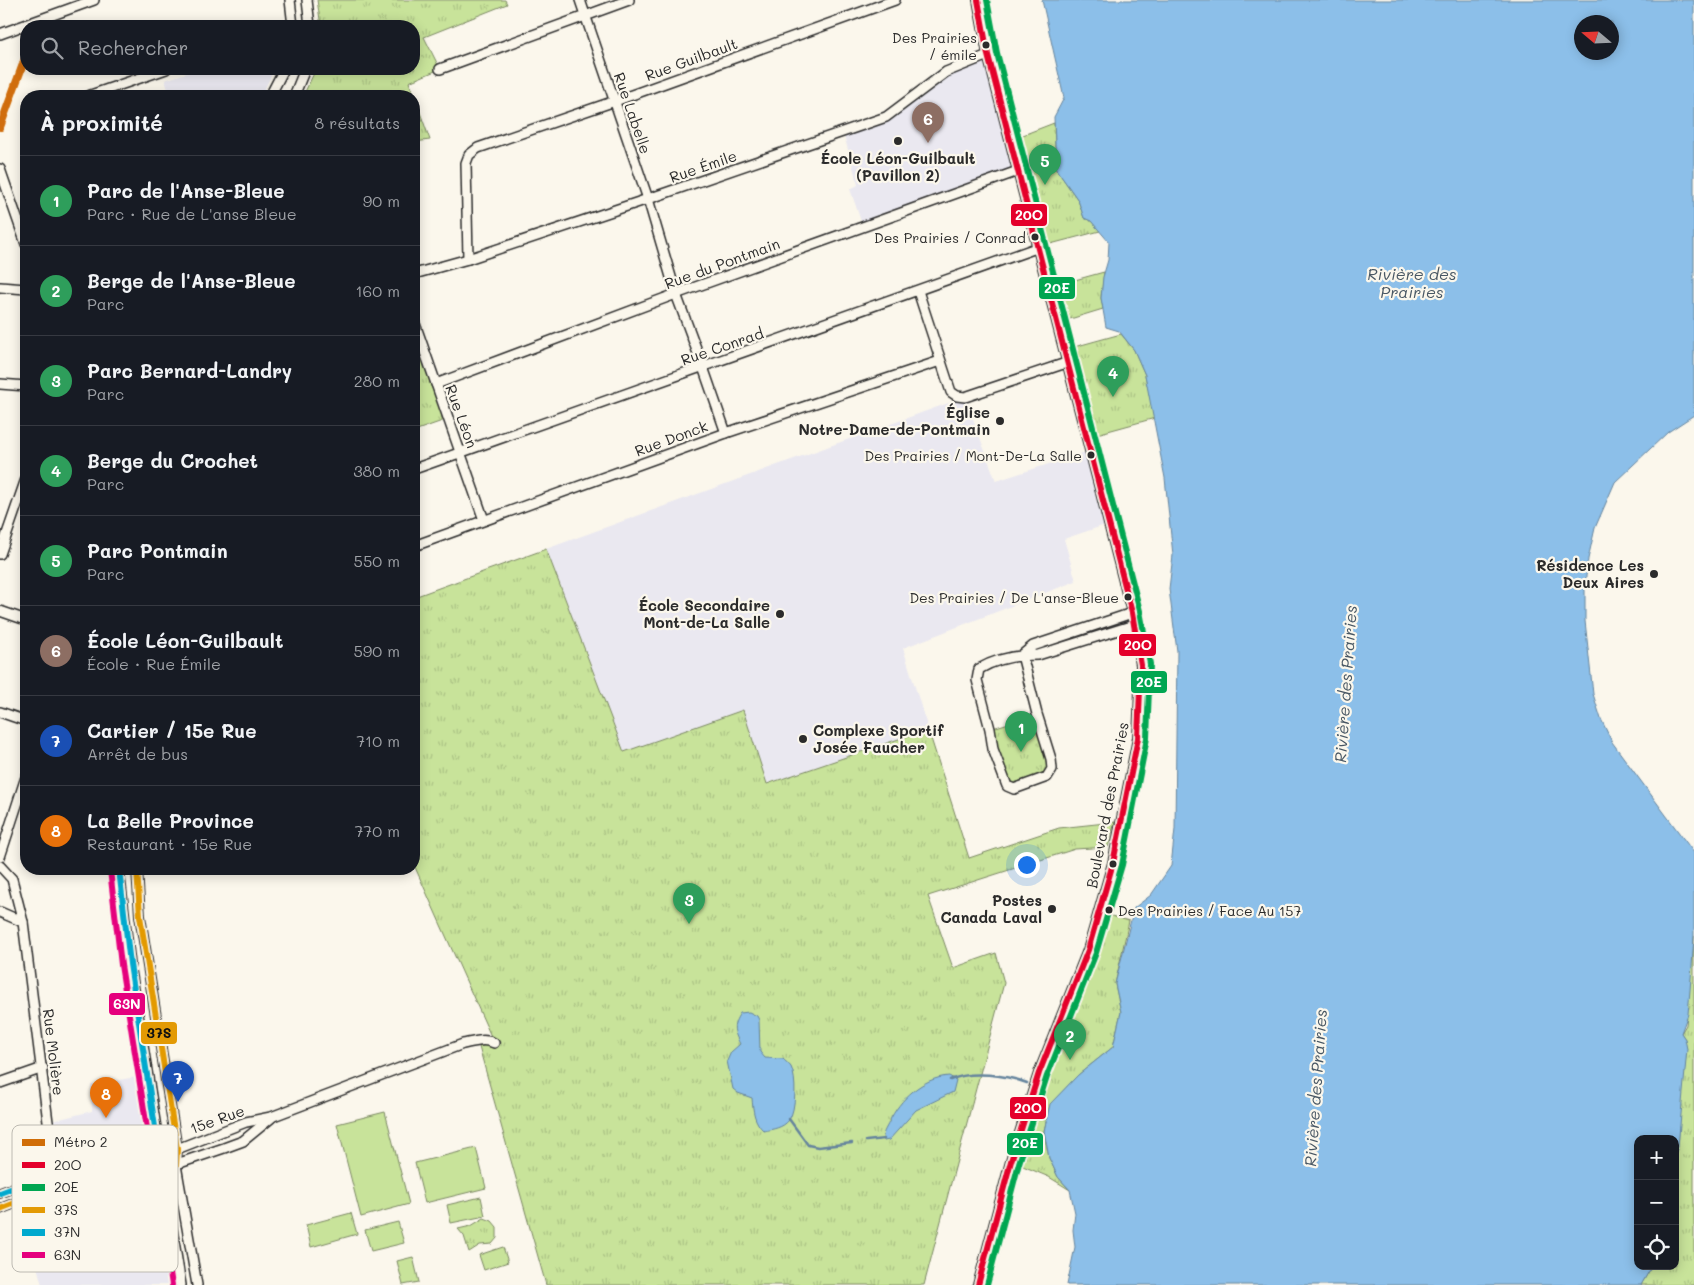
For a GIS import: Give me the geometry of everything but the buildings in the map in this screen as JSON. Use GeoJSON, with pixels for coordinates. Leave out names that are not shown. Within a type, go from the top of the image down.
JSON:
{"type":"FeatureCollection","features":[{"type":"Feature","properties":{"kind":"street"},"geometry":{"type":"LineString","coordinates":[[39,20],[94,0]]}},
{"type":"Feature","properties":{"kind":"street"},"geometry":{"type":"LineString","coordinates":[[290,0],[292,20]]}},
{"type":"Feature","properties":{"kind":"street"},"geometry":{"type":"LineString","coordinates":[[308,0],[310,20]]}},
{"type":"Feature","properties":{"kind":"street","name":"Rue Labelle"},"geometry":{"type":"LineString","coordinates":[[580,0],[648,200],[676,294],[704,367],[726,433]]}},
{"type":"Feature","properties":{"kind":"street"},"geometry":{"type":"LineString","coordinates":[[440,69],[629,0]]}},
{"type":"Feature","properties":{"kind":"street","name":"Rue Guilbault"},"geometry":{"type":"LineString","coordinates":[[468,259],[466,163],[469,155],[478,148],[615,101],[895,0]]}},
{"type":"Feature","properties":{"kind":"street","name":"Boulevard des Prairies"},"geometry":{"type":"LineString","coordinates":[[978,0],[988,55],[1132,613],[1141,665],[1138,738],[1113,863],[1088,950],[1033,1091],[1011,1161],[978,1285]]}},
{"type":"Feature","properties":{"kind":"street"},"geometry":{"type":"LineString","coordinates":[[0,34],[20,27]]}},
{"type":"Feature","properties":{"kind":"street","name":"Rue Émile"},"geometry":{"type":"LineString","coordinates":[[420,272],[468,259],[648,200],[886,117],[946,72],[988,55]]}},
{"type":"Feature","properties":{"kind":"street"},"geometry":{"type":"LineString","coordinates":[[105,90],[149,75]]}},
{"type":"Feature","properties":{"kind":"street"},"geometry":{"type":"LineString","coordinates":[[273,90],[281,75]]}},
{"type":"Feature","properties":{"kind":"street"},"geometry":{"type":"LineString","coordinates":[[296,90],[303,75]]}},
{"type":"Feature","properties":{"kind":"street"},"geometry":{"type":"LineString","coordinates":[[0,169],[20,227]]}},
{"type":"Feature","properties":{"kind":"street","name":"Rue du Pontmain"},"geometry":{"type":"LineString","coordinates":[[436,384],[676,294],[1018,171]]}},
{"type":"Feature","properties":{"kind":"street","name":"Rue Conrad"},"geometry":{"type":"LineString","coordinates":[[420,467],[1039,247]]}},
{"type":"Feature","properties":{"kind":"street"},"geometry":{"type":"LineString","coordinates":[[0,287],[20,289]]}},
{"type":"Feature","properties":{"kind":"street"},"geometry":{"type":"LineString","coordinates":[[918,291],[951,392],[958,396],[965,397],[1066,363]]}},
{"type":"Feature","properties":{"kind":"street","name":"Rue Léon"},"geometry":{"type":"LineString","coordinates":[[420,338],[484,520]]}},
{"type":"Feature","properties":{"kind":"street","name":"Rue Donck"},"geometry":{"type":"LineString","coordinates":[[420,544],[726,433],[940,361]]}},
{"type":"Feature","properties":{"kind":"street"},"geometry":{"type":"LineString","coordinates":[[0,384],[20,386]]}},
{"type":"Feature","properties":{"kind":"street"},"geometry":{"type":"LineString","coordinates":[[0,554],[20,496]]}},
{"type":"Feature","properties":{"kind":"street"},"geometry":{"type":"LineString","coordinates":[[0,611],[20,618]]}},
{"type":"Feature","properties":{"kind":"street"},"geometry":{"type":"LineString","coordinates":[[1022,655],[1033,646],[1132,613]]}},
{"type":"Feature","properties":{"kind":"street"},"geometry":{"type":"LineString","coordinates":[[1022,655],[1052,768],[1048,777],[1014,789],[1007,786],[993,749],[990,729],[977,680],[979,669],[1022,655],[1038,655],[1134,625]]}},
{"type":"Feature","properties":{"kind":"street"},"geometry":{"type":"LineString","coordinates":[[0,712],[20,719]]}},
{"type":"Feature","properties":{"kind":"street"},"geometry":{"type":"LineString","coordinates":[[0,857],[20,795]]}},
{"type":"Feature","properties":{"kind":"street","name":"Rue Molière"},"geometry":{"type":"LineString","coordinates":[[0,866],[12,879],[23,922],[43,1068],[48,1125]]}},
{"type":"Feature","properties":{"kind":"street"},"geometry":{"type":"LineString","coordinates":[[120,875],[130,964],[156,1125]]}},
{"type":"Feature","properties":{"kind":"street"},"geometry":{"type":"LineString","coordinates":[[137,875],[140,916],[173,1125]]}},
{"type":"Feature","properties":{"kind":"street"},"geometry":{"type":"LineString","coordinates":[[0,912],[23,922]]}},
{"type":"Feature","properties":{"kind":"street","name":"15e Rue"},"geometry":{"type":"LineString","coordinates":[[178,1148],[246,1122],[271,1117],[463,1044],[489,1040],[494,1043]]}},
{"type":"Feature","properties":{"kind":"street"},"geometry":{"type":"LineString","coordinates":[[0,1083],[43,1068]]}},
{"type":"Feature","properties":{"kind":"street","name":"15e Rue"},"geometry":{"type":"LineString","coordinates":[[178,1164],[243,1141],[271,1117]]}},
{"type":"Feature","properties":{"kind":"street"},"geometry":{"type":"LineString","coordinates":[[178,1176],[197,1285]]}},
{"type":"Feature","properties":{"kind":"street","name":"15e Rue"},"geometry":{"type":"LineString","coordinates":[[0,1193],[12,1188]]}},
{"type":"Feature","properties":{"kind":"street","name":"15e Rue"},"geometry":{"type":"LineString","coordinates":[[0,1209],[12,1204]]}},
{"type":"Feature","properties":{"kind":"street"},"geometry":{"type":"LineString","coordinates":[[178,1267],[181,1285]]}},
{"type":"Feature","properties":{"kind":"shaded area"},"geometry":{"type":"Polygon","coordinates":[[[988,55],[1018,171],[863,227],[850,189],[858,185],[843,132],[886,117],[946,72],[988,55]]]}},
{"type":"Feature","properties":{"kind":"shaded area"},"geometry":{"type":"Polygon","coordinates":[[[180,75],[272,75],[264,90],[168,90],[165,80],[180,75]]]}},
{"type":"Feature","properties":{"kind":"shaded area","name":"École Secondaire Mont-de-La Salle"},"geometry":{"type":"Polygon","coordinates":[[[965,397],[996,481],[1089,451],[1108,524],[1064,539],[1076,581],[903,648],[928,729],[766,784],[743,710],[624,753],[546,549],[965,397]]]}},
{"type":"Feature","properties":{"kind":"shaded area"},"geometry":{"type":"Polygon","coordinates":[[[147,1075],[155,1125],[48,1125],[48,1122],[92,1111],[91,1085],[147,1075]]]}},
{"type":"Feature","properties":{"kind":"shaded area"},"geometry":{"type":"Polygon","coordinates":[[[178,1267],[181,1285],[42,1285],[38,1272],[178,1272],[178,1267]]]}},
{"type":"Feature","properties":{"kind":"green space"},"geometry":{"type":"Polygon","coordinates":[[[317,0],[505,0],[507,4],[424,37],[440,69],[409,82],[412,90],[306,90],[313,75],[420,75],[420,20],[320,20],[317,0]]]}},
{"type":"Feature","properties":{"kind":"green space"},"geometry":{"type":"Polygon","coordinates":[[[420,112],[430,140],[420,141],[420,112]]]}},
{"type":"Feature","properties":{"kind":"green space"},"geometry":{"type":"Polygon","coordinates":[[[1054,123],[1056,169],[1078,200],[1084,218],[1091,221],[1100,231],[1039,247],[1010,140],[1054,123]]]}},
{"type":"Feature","properties":{"kind":"green space"},"geometry":{"type":"Polygon","coordinates":[[[1104,272],[1101,298],[1103,309],[1057,323],[1048,289],[1104,272]]]}},
{"type":"Feature","properties":{"kind":"green space"},"geometry":{"type":"Polygon","coordinates":[[[1121,334],[1134,350],[1145,375],[1155,418],[1086,437],[1063,350],[1121,334]]]}},
{"type":"Feature","properties":{"kind":"green space"},"geometry":{"type":"Polygon","coordinates":[[[420,338],[448,419],[420,429],[420,338]]]}},
{"type":"Feature","properties":{"kind":"green space"},"geometry":{"type":"Polygon","coordinates":[[[546,549],[624,752],[743,710],[767,784],[928,729],[969,858],[1059,828],[1115,822],[1108,847],[1075,849],[928,896],[953,968],[996,953],[1004,983],[924,1285],[546,1285],[479,1047],[494,1043],[418,875],[420,875],[420,595],[546,549]]]}},
{"type":"Feature","properties":{"kind":"green space"},"geometry":{"type":"Polygon","coordinates":[[[1037,714],[1051,759],[1047,777],[1007,786],[990,729],[1037,714]]]}},
{"type":"Feature","properties":{"kind":"green space"},"geometry":{"type":"Polygon","coordinates":[[[1098,912],[1129,921],[1115,984],[1121,1012],[1113,1047],[1078,1075],[1050,1105],[1044,1131],[1049,1158],[1058,1177],[1070,1190],[1049,1177],[1011,1161],[1098,912]]]}},
{"type":"Feature","properties":{"kind":"green space"},"geometry":{"type":"Polygon","coordinates":[[[1694,936],[1694,1285],[1641,1285],[1650,1270],[1679,1270],[1679,1135],[1685,1039],[1681,1033],[1686,1025],[1694,936]]]}},
{"type":"Feature","properties":{"kind":"green space"},"geometry":{"type":"Polygon","coordinates":[[[385,1112],[409,1204],[361,1217],[337,1124],[385,1112]]]}},
{"type":"Feature","properties":{"kind":"green space"},"geometry":{"type":"Polygon","coordinates":[[[476,1148],[486,1188],[425,1203],[415,1163],[476,1148]]]}},
{"type":"Feature","properties":{"kind":"green space"},"geometry":{"type":"Polygon","coordinates":[[[481,1197],[485,1216],[451,1223],[447,1205],[481,1197]]]}},
{"type":"Feature","properties":{"kind":"green space"},"geometry":{"type":"Polygon","coordinates":[[[351,1213],[357,1234],[311,1247],[306,1225],[351,1213]]]}},
{"type":"Feature","properties":{"kind":"green space"},"geometry":{"type":"Polygon","coordinates":[[[484,1218],[492,1221],[497,1227],[497,1238],[492,1244],[480,1245],[469,1252],[464,1236],[458,1229],[471,1226],[484,1218]]]}},
{"type":"Feature","properties":{"kind":"green space"},"geometry":{"type":"Polygon","coordinates":[[[398,1222],[404,1243],[371,1251],[365,1230],[398,1222]]]}},
{"type":"Feature","properties":{"kind":"green space"},"geometry":{"type":"Polygon","coordinates":[[[503,1247],[508,1262],[484,1270],[479,1255],[503,1247]]]}},
{"type":"Feature","properties":{"kind":"green space"},"geometry":{"type":"Polygon","coordinates":[[[413,1257],[419,1282],[403,1285],[397,1261],[413,1257]]]}},
{"type":"Feature","properties":{"kind":"water","name":"Rivière des Prairies"},"geometry":{"type":"Polygon","coordinates":[[[1042,0],[1694,0],[1694,415],[1668,432],[1615,482],[1595,528],[1588,559],[1585,585],[1585,621],[1593,694],[1601,719],[1612,742],[1694,853],[1694,936],[1688,1014],[1681,1033],[1685,1039],[1687,1049],[1679,1136],[1634,1135],[1634,1270],[1650,1270],[1641,1285],[1067,1285],[1075,1247],[1073,1230],[1075,1213],[1070,1190],[1058,1177],[1049,1158],[1044,1131],[1050,1104],[1078,1075],[1113,1047],[1121,1012],[1115,984],[1134,908],[1151,895],[1171,866],[1175,829],[1177,651],[1169,589],[1173,555],[1165,478],[1145,375],[1134,350],[1119,331],[1106,327],[1101,298],[1103,277],[1108,260],[1109,242],[1091,221],[1084,218],[1078,200],[1056,169],[1054,117],[1064,98],[1042,0]]]}},
{"type":"Feature","properties":{"kind":"water"},"geometry":{"type":"Polygon","coordinates":[[[749,1012],[757,1016],[759,1020],[760,1052],[765,1058],[783,1059],[791,1067],[795,1086],[793,1109],[787,1123],[764,1131],[756,1120],[752,1098],[733,1089],[727,1061],[731,1052],[740,1044],[735,1031],[736,1021],[740,1013],[749,1012]]]}},
{"type":"Feature","properties":{"kind":"water"},"geometry":{"type":"Polygon","coordinates":[[[949,1076],[956,1080],[953,1092],[916,1110],[889,1140],[884,1141],[885,1129],[899,1105],[913,1091],[930,1081],[949,1076]]]}},
{"type":"Feature","properties":{"kind":"waterway"},"geometry":{"type":"LineString","coordinates":[[950,1080],[978,1074],[1009,1078],[1027,1083]]}},
{"type":"Feature","properties":{"kind":"waterway"},"geometry":{"type":"LineString","coordinates":[[789,1119],[808,1145],[818,1147],[852,1143]]}},
{"type":"Feature","properties":{"kind":"waterway"},"geometry":{"type":"LineString","coordinates":[[866,1141],[884,1139]]}},
{"type":"Feature","properties":{"kind":"metro line","name":"2"},"geometry":{"type":"LineString","coordinates":[[0,127],[20,72]]}},
{"type":"Feature","properties":{"kind":"transit line","name":"20O"},"geometry":{"type":"LineString","coordinates":[[978,0],[988,55],[1132,613],[1141,665],[1138,738],[1113,863],[1088,950],[1039,1073],[1011,1161],[978,1285]]}},
{"type":"Feature","properties":{"kind":"transit line","name":"20E"},"geometry":{"type":"LineString","coordinates":[[987,0],[997,53],[1140,611],[1150,664],[1147,738],[1122,865],[1096,953],[1047,1076],[1019,1163],[987,1285]]}},
{"type":"Feature","properties":{"kind":"transit line","name":"63N"},"geometry":{"type":"LineString","coordinates":[[111,875],[121,965],[146,1125]]}},
{"type":"Feature","properties":{"kind":"transit line","name":"37N"},"geometry":{"type":"LineString","coordinates":[[120,875],[130,964],[155,1125]]}},
{"type":"Feature","properties":{"kind":"transit line","name":"37S"},"geometry":{"type":"LineString","coordinates":[[137,875],[140,916],[173,1125]]}},
{"type":"Feature","properties":{"kind":"transit line","name":"37N"},"geometry":{"type":"LineString","coordinates":[[0,1193],[12,1188]]}},
{"type":"Feature","properties":{"kind":"transit line","name":"37S"},"geometry":{"type":"LineString","coordinates":[[0,1209],[12,1204]]}},
{"type":"Feature","properties":{"kind":"transit line","name":"63N"},"geometry":{"type":"LineString","coordinates":[[170,1272],[172,1285]]}},
{"type":"Feature","properties":{"kind":"place","name":"Des Prairies / émile"},"geometry":{"type":"Point","coordinates":[986,45]}},
{"type":"Feature","properties":{"kind":"place","name":"École Léon-Guilbault (Pavillon 2)"},"geometry":{"type":"Point","coordinates":[898,141]}},
{"type":"Feature","properties":{"kind":"place","name":"École Léon-Guilbault"},"geometry":{"type":"Point","coordinates":[928,143]}},
{"type":"Feature","properties":{"kind":"place","name":"Parc Pontmain"},"geometry":{"type":"Point","coordinates":[1045,185]}},
{"type":"Feature","properties":{"kind":"place","name":"Des Prairies / Conrad"},"geometry":{"type":"Point","coordinates":[1035,237]}},
{"type":"Feature","properties":{"kind":"place","name":"Berge du Crochet"},"geometry":{"type":"Point","coordinates":[1113,397]}},
{"type":"Feature","properties":{"kind":"place","name":"Église Notre-Dame-de-Pontmain"},"geometry":{"type":"Point","coordinates":[1000,421]}},
{"type":"Feature","properties":{"kind":"place","name":"Des Prairies / Mont-De-La Salle"},"geometry":{"type":"Point","coordinates":[1091,455]}},
{"type":"Feature","properties":{"kind":"place","name":"Résidence Les Deux Aires"},"geometry":{"type":"Point","coordinates":[1654,574]}},
{"type":"Feature","properties":{"kind":"place","name":"Des Prairies / De L'anse-Bleue"},"geometry":{"type":"Point","coordinates":[1128,597]}},
{"type":"Feature","properties":{"kind":"place","name":"École Secondaire Mont-de-La Salle"},"geometry":{"type":"Point","coordinates":[780,614]}},
{"type":"Feature","properties":{"kind":"place","name":"Complexe Sportif Josée Faucher"},"geometry":{"type":"Point","coordinates":[803,739]}},
{"type":"Feature","properties":{"kind":"place","name":"Parc de l'Anse-Bleue"},"geometry":{"type":"Point","coordinates":[1021,752]}},
{"type":"Feature","properties":{"kind":"place","name":"Postes Canada Laval"},"geometry":{"type":"Point","coordinates":[1052,909]}},
{"type":"Feature","properties":{"kind":"place","name":"Des Prairies / Face Au 157"},"geometry":{"type":"Point","coordinates":[1109,910]}},
{"type":"Feature","properties":{"kind":"place","name":"Parc Bernard-Landry"},"geometry":{"type":"Point","coordinates":[689,924]}},
{"type":"Feature","properties":{"kind":"place","name":"Berge de l'Anse-Bleue"},"geometry":{"type":"Point","coordinates":[1070,1060]}},
{"type":"Feature","properties":{"kind":"place","name":"Cartier / 15e Rue"},"geometry":{"type":"Point","coordinates":[178,1102]}},
{"type":"Feature","properties":{"kind":"place","name":"La Belle Province"},"geometry":{"type":"Point","coordinates":[106,1118]}}]}
